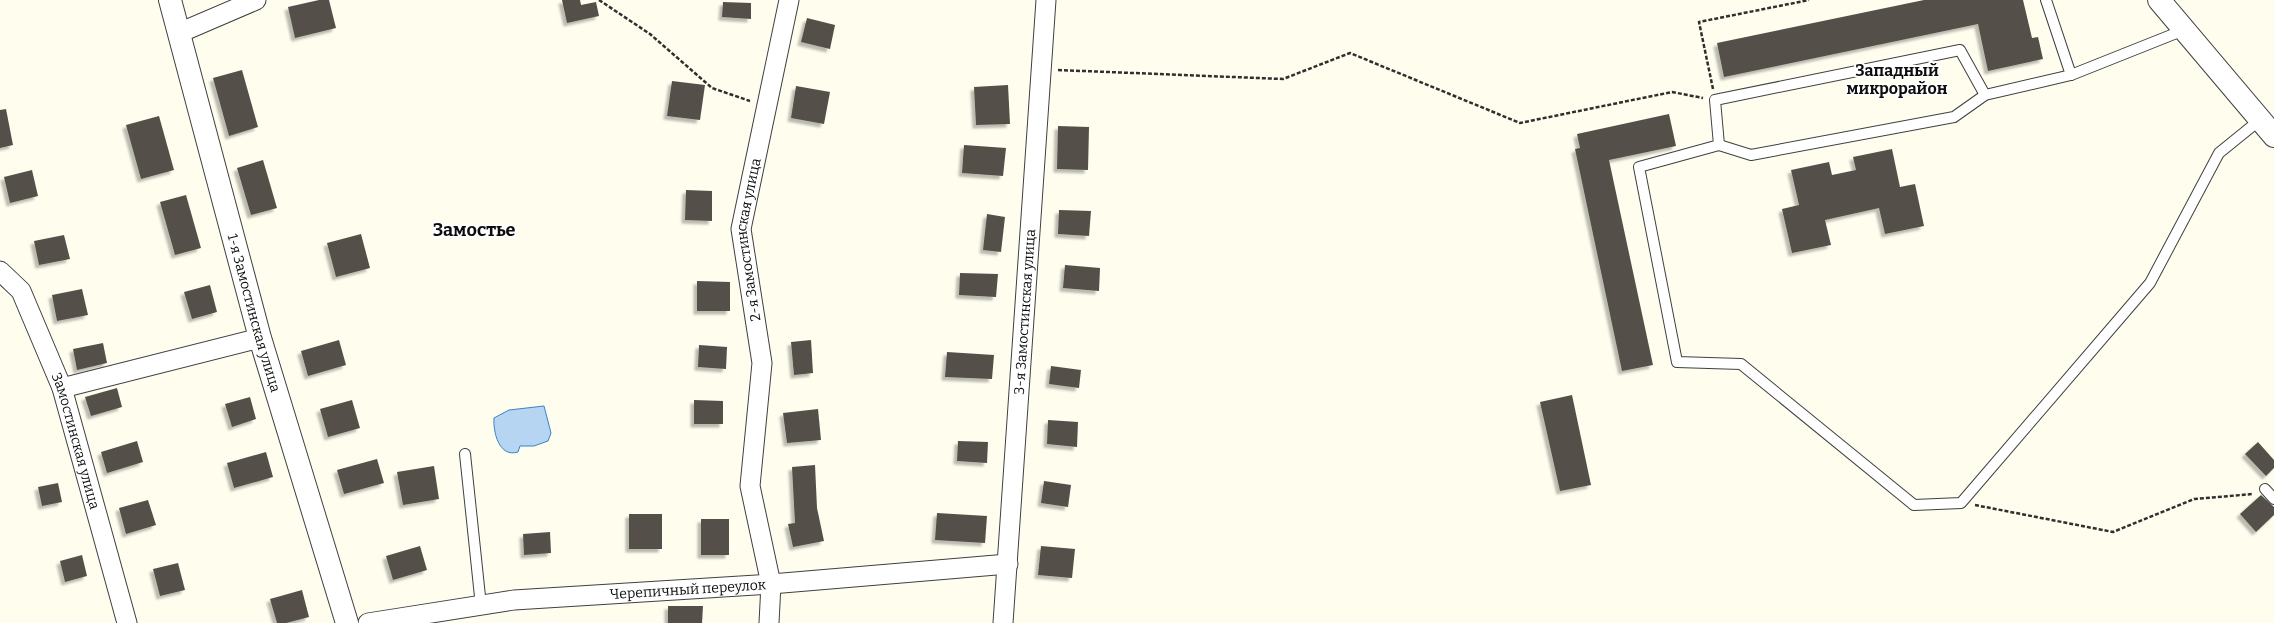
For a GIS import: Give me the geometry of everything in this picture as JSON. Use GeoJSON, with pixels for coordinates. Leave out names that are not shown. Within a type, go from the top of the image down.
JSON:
{"type":"FeatureCollection","features":[{"type":"Feature","properties":{"kind":"street","name":"1-я Замостинская улица"},"geometry":{"type":"LineString","coordinates":[[170,0],[260,338],[347,623]]}},
{"type":"Feature","properties":{"kind":"street"},"geometry":{"type":"LineString","coordinates":[[179,33],[256,0]]}},
{"type":"Feature","properties":{"kind":"street","name":"2-я Замостинская улица"},"geometry":{"type":"LineString","coordinates":[[769,623],[771,584],[750,486],[762,363],[741,229],[789,0]]}},
{"type":"Feature","properties":{"kind":"street","name":"3-я Замостинская улица"},"geometry":{"type":"LineString","coordinates":[[1003,623],[1046,0]]}},
{"type":"Feature","properties":{"kind":"street"},"geometry":{"type":"LineString","coordinates":[[2159,0],[2267,128]]}},
{"type":"Feature","properties":{"kind":"street","name":"Замостинская улица"},"geometry":{"type":"LineString","coordinates":[[0,270],[21,291],[62,388],[127,623]]}},
{"type":"Feature","properties":{"kind":"street"},"geometry":{"type":"LineString","coordinates":[[62,388],[260,338]]}},
{"type":"Feature","properties":{"kind":"street","name":"Черепичный переулок"},"geometry":{"type":"LineString","coordinates":[[368,623],[514,600],[771,584],[1008,564]]}},
{"type":"Feature","properties":{"kind":"lane"},"geometry":{"type":"LineString","coordinates":[[2046,0],[2071,75]]}},
{"type":"Feature","properties":{"kind":"lane"},"geometry":{"type":"LineString","coordinates":[[2184,30],[2071,75],[1985,95],[1954,117],[1751,155],[1719,145],[1639,167],[1678,362],[1741,364],[1914,505],[1961,502],[2150,283],[2219,153],[2267,128]]}},
{"type":"Feature","properties":{"kind":"lane"},"geometry":{"type":"LineString","coordinates":[[1719,145],[1715,100],[1960,50],[1985,95]]}},
{"type":"Feature","properties":{"kind":"lane"},"geometry":{"type":"LineString","coordinates":[[465,454],[481,606]]}},
{"type":"Feature","properties":{"kind":"lane"},"geometry":{"type":"LineString","coordinates":[[2266,489],[2274,498]]}},
{"type":"Feature","properties":{"kind":"path"},"geometry":{"type":"LineString","coordinates":[[599,0],[650,34],[712,88],[767,106]]}},
{"type":"Feature","properties":{"kind":"path"},"geometry":{"type":"LineString","coordinates":[[1042,69],[1283,79],[1350,53],[1520,123],[1672,92],[1715,100],[1699,22],[1809,0]]}},
{"type":"Feature","properties":{"kind":"path"},"geometry":{"type":"LineString","coordinates":[[1961,502],[2113,532],[2194,499],[2258,494],[2266,489]]}},
{"type":"Feature","properties":{"kind":"water"},"geometry":{"type":"Polygon","coordinates":[[[544,406],[551,433],[548,441],[534,446],[520,446],[518,452],[511,453],[502,448],[496,436],[494,418],[509,410],[544,406]]]}},
{"type":"Feature","properties":{"kind":"building"},"geometry":{"type":"Polygon","coordinates":[[[319,0],[329,0],[336,28],[295,38],[288,7],[319,0]]]}},
{"type":"Feature","properties":{"kind":"building"},"geometry":{"type":"Polygon","coordinates":[[[562,0],[580,0],[581,5],[596,2],[599,16],[567,23],[562,0]]]}},
{"type":"Feature","properties":{"kind":"building"},"geometry":{"type":"Polygon","coordinates":[[[1924,0],[2023,0],[2032,38],[2038,37],[2043,59],[1988,71],[1978,24],[1724,77],[1717,43],[1924,0]]]}},
{"type":"Feature","properties":{"kind":"building"},"geometry":{"type":"Polygon","coordinates":[[[723,2],[751,3],[751,19],[722,17],[723,2]]]}},
{"type":"Feature","properties":{"kind":"building"},"geometry":{"type":"Polygon","coordinates":[[[807,18],[835,25],[830,49],[801,42],[807,18]]]}},
{"type":"Feature","properties":{"kind":"building"},"geometry":{"type":"Polygon","coordinates":[[[242,70],[258,127],[229,136],[213,78],[242,70]]]}},
{"type":"Feature","properties":{"kind":"building"},"geometry":{"type":"Polygon","coordinates":[[[672,81],[705,85],[700,120],[667,116],[672,81]]]}},
{"type":"Feature","properties":{"kind":"building"},"geometry":{"type":"Polygon","coordinates":[[[1008,85],[1010,124],[976,125],[974,87],[1008,85]]]}},
{"type":"Feature","properties":{"kind":"building"},"geometry":{"type":"Polygon","coordinates":[[[796,86],[830,92],[824,124],[791,118],[796,86]]]}},
{"type":"Feature","properties":{"kind":"building"},"geometry":{"type":"Polygon","coordinates":[[[6,109],[13,145],[0,148],[0,110],[6,109]]]}},
{"type":"Feature","properties":{"kind":"building"},"geometry":{"type":"Polygon","coordinates":[[[1669,114],[1676,146],[1609,160],[1653,365],[1622,371],[1575,149],[1580,148],[1577,134],[1669,114]]]}},
{"type":"Feature","properties":{"kind":"building"},"geometry":{"type":"Polygon","coordinates":[[[159,116],[174,170],[141,179],[126,125],[159,116]]]}},
{"type":"Feature","properties":{"kind":"building"},"geometry":{"type":"Polygon","coordinates":[[[1058,126],[1089,127],[1088,170],[1057,169],[1058,126]]]}},
{"type":"Feature","properties":{"kind":"building"},"geometry":{"type":"Polygon","coordinates":[[[964,145],[1006,148],[1003,176],[962,173],[964,145]]]}},
{"type":"Feature","properties":{"kind":"building"},"geometry":{"type":"Polygon","coordinates":[[[1892,149],[1900,187],[1915,184],[1924,226],[1885,234],[1879,208],[1825,220],[1831,245],[1792,253],[1782,209],[1799,205],[1791,170],[1829,162],[1832,175],[1856,170],[1853,157],[1892,149]]]}},
{"type":"Feature","properties":{"kind":"building"},"geometry":{"type":"Polygon","coordinates":[[[263,160],[277,208],[251,215],[237,168],[263,160]]]}},
{"type":"Feature","properties":{"kind":"building"},"geometry":{"type":"Polygon","coordinates":[[[32,170],[38,196],[10,203],[4,177],[32,170]]]}},
{"type":"Feature","properties":{"kind":"building"},"geometry":{"type":"Polygon","coordinates":[[[686,190],[712,191],[712,221],[685,220],[686,190]]]}},
{"type":"Feature","properties":{"kind":"building"},"geometry":{"type":"Polygon","coordinates":[[[186,195],[201,248],[175,255],[160,202],[186,195]]]}},
{"type":"Feature","properties":{"kind":"building"},"geometry":{"type":"Polygon","coordinates":[[[1059,210],[1091,211],[1089,236],[1058,234],[1059,210]]]}},
{"type":"Feature","properties":{"kind":"building"},"geometry":{"type":"Polygon","coordinates":[[[987,214],[1005,217],[1001,252],[983,250],[987,214]]]}},
{"type":"Feature","properties":{"kind":"building"},"geometry":{"type":"Polygon","coordinates":[[[361,234],[370,268],[336,277],[327,243],[361,234]]]}},
{"type":"Feature","properties":{"kind":"building"},"geometry":{"type":"Polygon","coordinates":[[[64,235],[70,259],[39,265],[34,241],[64,235]]]}},
{"type":"Feature","properties":{"kind":"building"},"geometry":{"type":"Polygon","coordinates":[[[1065,265],[1100,268],[1099,291],[1063,288],[1065,265]]]}},
{"type":"Feature","properties":{"kind":"building"},"geometry":{"type":"Polygon","coordinates":[[[960,273],[998,274],[996,297],[959,295],[960,273]]]}},
{"type":"Feature","properties":{"kind":"building"},"geometry":{"type":"Polygon","coordinates":[[[697,281],[730,282],[730,311],[697,311],[697,281]]]}},
{"type":"Feature","properties":{"kind":"building"},"geometry":{"type":"Polygon","coordinates":[[[210,285],[217,312],[192,319],[184,292],[210,285]]]}},
{"type":"Feature","properties":{"kind":"building"},"geometry":{"type":"Polygon","coordinates":[[[82,289],[88,315],[57,321],[52,295],[82,289]]]}},
{"type":"Feature","properties":{"kind":"building"},"geometry":{"type":"Polygon","coordinates":[[[339,340],[346,365],[308,376],[301,351],[339,340]]]}},
{"type":"Feature","properties":{"kind":"building"},"geometry":{"type":"Polygon","coordinates":[[[811,340],[813,373],[794,375],[791,342],[811,340]]]}},
{"type":"Feature","properties":{"kind":"building"},"geometry":{"type":"Polygon","coordinates":[[[103,343],[107,363],[77,370],[73,349],[103,343]]]}},
{"type":"Feature","properties":{"kind":"building"},"geometry":{"type":"Polygon","coordinates":[[[699,345],[727,347],[726,369],[698,367],[699,345]]]}},
{"type":"Feature","properties":{"kind":"building"},"geometry":{"type":"Polygon","coordinates":[[[947,352],[994,355],[992,379],[945,377],[947,352]]]}},
{"type":"Feature","properties":{"kind":"building"},"geometry":{"type":"Polygon","coordinates":[[[1051,366],[1081,370],[1079,388],[1049,384],[1051,366]]]}},
{"type":"Feature","properties":{"kind":"building"},"geometry":{"type":"Polygon","coordinates":[[[117,388],[122,407],[91,416],[85,397],[117,388]]]}},
{"type":"Feature","properties":{"kind":"building"},"geometry":{"type":"Polygon","coordinates":[[[1572,395],[1591,485],[1560,491],[1540,402],[1572,395]]]}},
{"type":"Feature","properties":{"kind":"building"},"geometry":{"type":"Polygon","coordinates":[[[250,397],[256,419],[232,427],[225,404],[250,397]]]}},
{"type":"Feature","properties":{"kind":"building"},"geometry":{"type":"Polygon","coordinates":[[[352,400],[360,428],[328,437],[320,409],[352,400]]]}},
{"type":"Feature","properties":{"kind":"building"},"geometry":{"type":"Polygon","coordinates":[[[694,400],[723,401],[723,424],[694,424],[694,400]]]}},
{"type":"Feature","properties":{"kind":"building"},"geometry":{"type":"Polygon","coordinates":[[[818,409],[821,440],[787,443],[783,413],[818,409]]]}},
{"type":"Feature","properties":{"kind":"building"},"geometry":{"type":"Polygon","coordinates":[[[1048,420],[1078,422],[1077,447],[1047,444],[1048,420]]]}},
{"type":"Feature","properties":{"kind":"building"},"geometry":{"type":"Polygon","coordinates":[[[137,441],[143,462],[107,473],[101,452],[137,441]]]}},
{"type":"Feature","properties":{"kind":"building"},"geometry":{"type":"Polygon","coordinates":[[[958,441],[988,442],[987,463],[957,461],[958,441]]]}},
{"type":"Feature","properties":{"kind":"building"},"geometry":{"type":"Polygon","coordinates":[[[2258,442],[2274,460],[2274,468],[2266,476],[2245,454],[2258,442]]]}},
{"type":"Feature","properties":{"kind":"building"},"geometry":{"type":"Polygon","coordinates":[[[266,452],[273,477],[234,488],[227,463],[266,452]]]}},
{"type":"Feature","properties":{"kind":"building"},"geometry":{"type":"Polygon","coordinates":[[[377,459],[384,483],[344,494],[337,470],[377,459]]]}},
{"type":"Feature","properties":{"kind":"building"},"geometry":{"type":"Polygon","coordinates":[[[815,465],[817,508],[824,541],[793,547],[788,524],[795,523],[792,467],[815,465]]]}},
{"type":"Feature","properties":{"kind":"building"},"geometry":{"type":"Polygon","coordinates":[[[434,466],[439,499],[403,505],[397,472],[434,466]]]}},
{"type":"Feature","properties":{"kind":"building"},"geometry":{"type":"Polygon","coordinates":[[[1044,481],[1071,485],[1068,507],[1041,503],[1044,481]]]}},
{"type":"Feature","properties":{"kind":"building"},"geometry":{"type":"Polygon","coordinates":[[[58,483],[62,502],[42,506],[38,487],[58,483]]]}},
{"type":"Feature","properties":{"kind":"building"},"geometry":{"type":"Polygon","coordinates":[[[2261,495],[2274,507],[2274,515],[2256,532],[2240,514],[2261,495]]]}},
{"type":"Feature","properties":{"kind":"building"},"geometry":{"type":"Polygon","coordinates":[[[148,500],[156,525],[126,534],[119,508],[148,500]]]}},
{"type":"Feature","properties":{"kind":"building"},"geometry":{"type":"Polygon","coordinates":[[[937,513],[987,516],[985,543],[935,540],[937,513]]]}},
{"type":"Feature","properties":{"kind":"building"},"geometry":{"type":"Polygon","coordinates":[[[629,514],[662,514],[662,549],[629,549],[629,514]]]}},
{"type":"Feature","properties":{"kind":"building"},"geometry":{"type":"Polygon","coordinates":[[[701,519],[729,519],[729,555],[701,555],[701,519]]]}},
{"type":"Feature","properties":{"kind":"building"},"geometry":{"type":"Polygon","coordinates":[[[550,532],[551,553],[524,555],[523,534],[550,532]]]}},
{"type":"Feature","properties":{"kind":"building"},"geometry":{"type":"Polygon","coordinates":[[[420,546],[427,570],[393,580],[386,556],[420,546]]]}},
{"type":"Feature","properties":{"kind":"building"},"geometry":{"type":"Polygon","coordinates":[[[1041,546],[1075,549],[1072,578],[1038,575],[1041,546]]]}},
{"type":"Feature","properties":{"kind":"building"},"geometry":{"type":"Polygon","coordinates":[[[82,555],[87,576],[65,582],[60,561],[82,555]]]}},
{"type":"Feature","properties":{"kind":"building"},"geometry":{"type":"Polygon","coordinates":[[[178,563],[185,590],[160,596],[153,569],[178,563]]]}},
{"type":"Feature","properties":{"kind":"building"},"geometry":{"type":"Polygon","coordinates":[[[302,590],[309,617],[286,623],[277,623],[270,599],[302,590]]]}},
{"type":"Feature","properties":{"kind":"building"},"geometry":{"type":"Polygon","coordinates":[[[668,606],[703,606],[702,623],[668,623],[668,606]]]}},
{"type":"Feature","properties":{"kind":"district","name":"Западный микрорайон"},"geometry":{"type":"Point","coordinates":[1897,79]}},
{"type":"Feature","properties":{"kind":"district","name":"Замостье"},"geometry":{"type":"Point","coordinates":[474,230]}}]}
